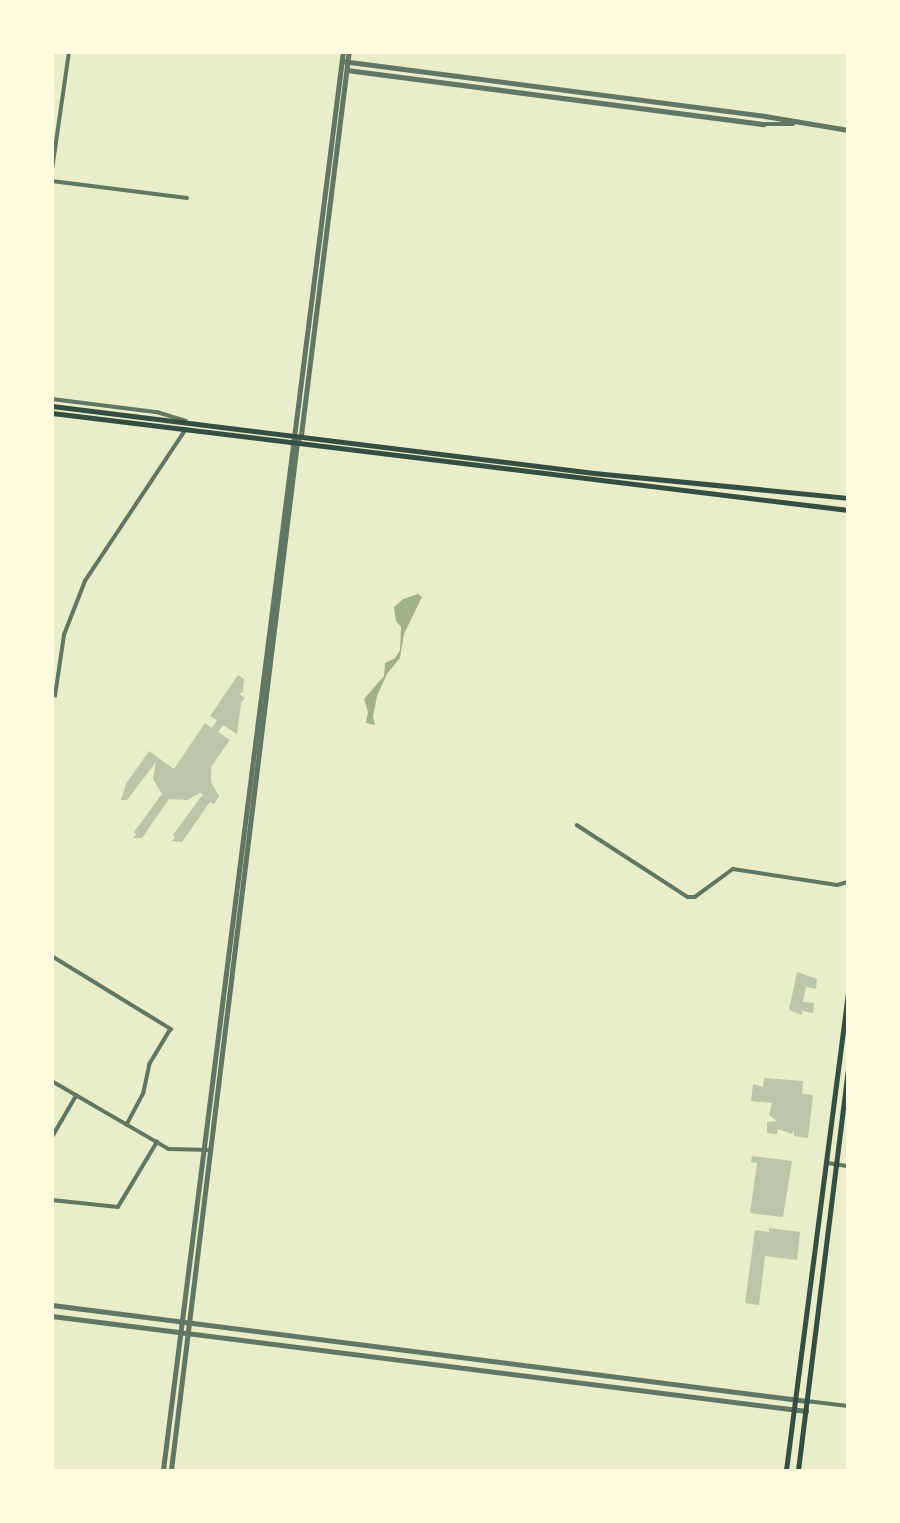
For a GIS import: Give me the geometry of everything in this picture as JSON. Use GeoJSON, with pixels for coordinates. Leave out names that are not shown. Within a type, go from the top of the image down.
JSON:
{"type":"FeatureCollection","features":[{"type":"Feature","properties":{"kind":"main road"},"geometry":{"type":"LineString","coordinates":[[52,406],[594,472],[848,498]]}},
{"type":"Feature","properties":{"kind":"main road"},"geometry":{"type":"LineString","coordinates":[[52,413],[846,510]]}},
{"type":"Feature","properties":{"kind":"main road"},"geometry":{"type":"LineString","coordinates":[[786,1471],[848,993]]}},
{"type":"Feature","properties":{"kind":"main road"},"geometry":{"type":"LineString","coordinates":[[798,1471],[848,1067]]}},
{"type":"Feature","properties":{"kind":"street"},"geometry":{"type":"LineString","coordinates":[[52,170],[69,52]]}},
{"type":"Feature","properties":{"kind":"street"},"geometry":{"type":"LineString","coordinates":[[343,52],[345,62]]}},
{"type":"Feature","properties":{"kind":"street"},"geometry":{"type":"LineString","coordinates":[[163,1471],[178,1332],[294,442],[302,435],[344,70],[349,52]]}},
{"type":"Feature","properties":{"kind":"street"},"geometry":{"type":"LineString","coordinates":[[345,62],[765,116],[848,130]]}},
{"type":"Feature","properties":{"kind":"street"},"geometry":{"type":"LineString","coordinates":[[344,70],[764,124],[804,124]]}},
{"type":"Feature","properties":{"kind":"street"},"geometry":{"type":"LineString","coordinates":[[171,1471],[293,434],[344,70]]}},
{"type":"Feature","properties":{"kind":"street"},"geometry":{"type":"LineString","coordinates":[[52,181],[187,198]]}},
{"type":"Feature","properties":{"kind":"street"},"geometry":{"type":"LineString","coordinates":[[52,399],[158,412],[188,422]]}},
{"type":"Feature","properties":{"kind":"street"},"geometry":{"type":"LineString","coordinates":[[55,695],[65,635],[85,581],[186,429]]}},
{"type":"Feature","properties":{"kind":"street"},"geometry":{"type":"LineString","coordinates":[[577,825],[688,897],[695,897],[733,869],[837,885],[848,882]]}},
{"type":"Feature","properties":{"kind":"street"},"geometry":{"type":"LineString","coordinates":[[52,956],[171,1029],[150,1063],[144,1093],[127,1125]]}},
{"type":"Feature","properties":{"kind":"street"},"geometry":{"type":"LineString","coordinates":[[52,1081],[169,1149],[210,1150]]}},
{"type":"Feature","properties":{"kind":"street"},"geometry":{"type":"LineString","coordinates":[[52,1137],[77,1096]]}},
{"type":"Feature","properties":{"kind":"street"},"geometry":{"type":"LineString","coordinates":[[52,1200],[118,1207],[157,1142]]}},
{"type":"Feature","properties":{"kind":"street"},"geometry":{"type":"LineString","coordinates":[[828,1163],[848,1167]]}},
{"type":"Feature","properties":{"kind":"street"},"geometry":{"type":"LineString","coordinates":[[52,1305],[848,1406]]}},
{"type":"Feature","properties":{"kind":"street"},"geometry":{"type":"LineString","coordinates":[[52,1316],[806,1411]]}},
{"type":"Feature","properties":{"kind":"shaded area"},"geometry":{"type":"Polygon","coordinates":[[[418,594],[422,597],[404,634],[400,658],[387,674],[377,696],[373,717],[375,725],[366,723],[368,712],[364,699],[384,676],[385,663],[395,658],[400,650],[401,627],[396,621],[394,607],[403,599],[418,594]]]}},
{"type":"Feature","properties":{"kind":"building"},"geometry":{"type":"Polygon","coordinates":[[[238,675],[244,679],[243,692],[239,694],[245,698],[241,703],[237,734],[223,725],[218,732],[230,740],[211,767],[211,782],[219,796],[214,804],[210,802],[182,842],[172,841],[175,837],[173,835],[203,794],[187,800],[169,799],[142,838],[133,838],[136,834],[134,832],[162,794],[153,779],[156,762],[127,800],[121,800],[126,784],[149,751],[174,769],[205,723],[212,728],[217,720],[210,716],[238,675]]]}},
{"type":"Feature","properties":{"kind":"building"},"geometry":{"type":"Polygon","coordinates":[[[797,972],[817,979],[816,989],[806,987],[803,1002],[814,1003],[813,1013],[802,1011],[802,1015],[789,1010],[797,972]]]}},
{"type":"Feature","properties":{"kind":"building"},"geometry":{"type":"Polygon","coordinates":[[[764,1078],[803,1081],[802,1094],[813,1095],[808,1138],[794,1136],[794,1130],[792,1134],[778,1129],[777,1134],[767,1133],[767,1122],[777,1121],[769,1115],[772,1103],[751,1101],[753,1084],[763,1087],[764,1078]]]}},
{"type":"Feature","properties":{"kind":"building"},"geometry":{"type":"Polygon","coordinates":[[[752,1156],[792,1161],[783,1217],[750,1213],[757,1163],[751,1162],[752,1156]]]}},
{"type":"Feature","properties":{"kind":"building"},"geometry":{"type":"Polygon","coordinates":[[[769,1228],[800,1232],[797,1260],[765,1256],[759,1305],[745,1303],[755,1230],[769,1232],[769,1228]]]}}]}
